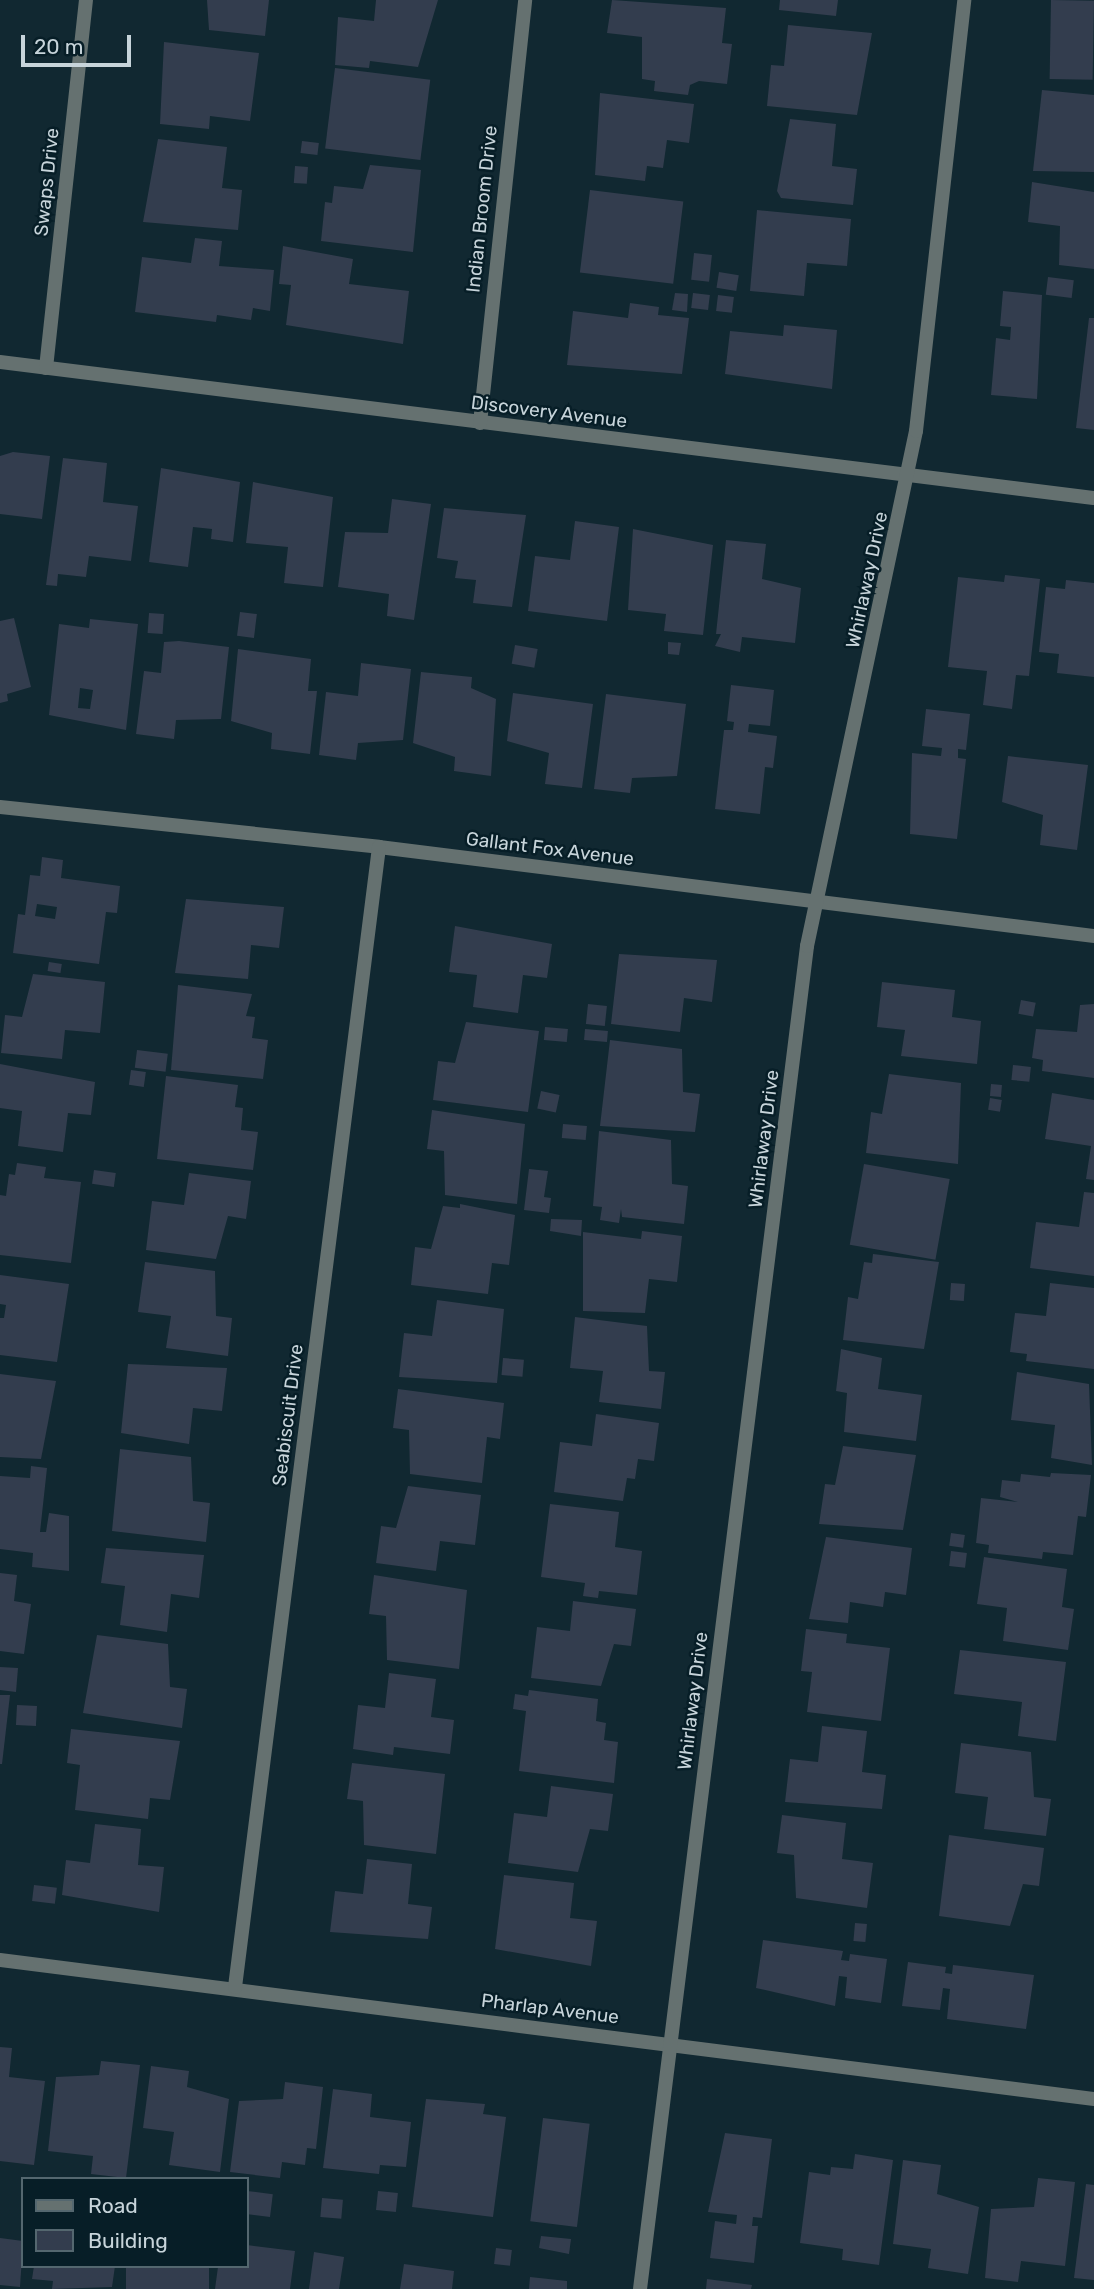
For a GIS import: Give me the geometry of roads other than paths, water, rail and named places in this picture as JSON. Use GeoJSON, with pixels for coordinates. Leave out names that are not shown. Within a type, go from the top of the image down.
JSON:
{"type":"FeatureCollection","features":[{"type":"Feature","properties":{"kind":"street","name":"Swaps Drive"},"geometry":{"type":"LineString","coordinates":[[46,368],[86,0]]}},
{"type":"Feature","properties":{"kind":"street","name":"Indian Broom Drive"},"geometry":{"type":"LineString","coordinates":[[480,423],[524,0]]}},
{"type":"Feature","properties":{"kind":"street","name":"Whirlaway Drive"},"geometry":{"type":"LineString","coordinates":[[639,2289],[668,2043],[817,901],[908,476],[964,0]]}},
{"type":"Feature","properties":{"kind":"street","name":"Discovery Avenue"},"geometry":{"type":"LineString","coordinates":[[0,362],[1094,498]]}},
{"type":"Feature","properties":{"kind":"street","name":"Gallant Fox Avenue"},"geometry":{"type":"LineString","coordinates":[[0,807],[379,847],[1094,936]]}},
{"type":"Feature","properties":{"kind":"street","name":"Seabiscuit Drive"},"geometry":{"type":"LineString","coordinates":[[235,1987],[379,847]]}},
{"type":"Feature","properties":{"kind":"street","name":"Pharlap Avenue"},"geometry":{"type":"LineString","coordinates":[[0,1960],[235,1987],[1094,2099]]}}]}
